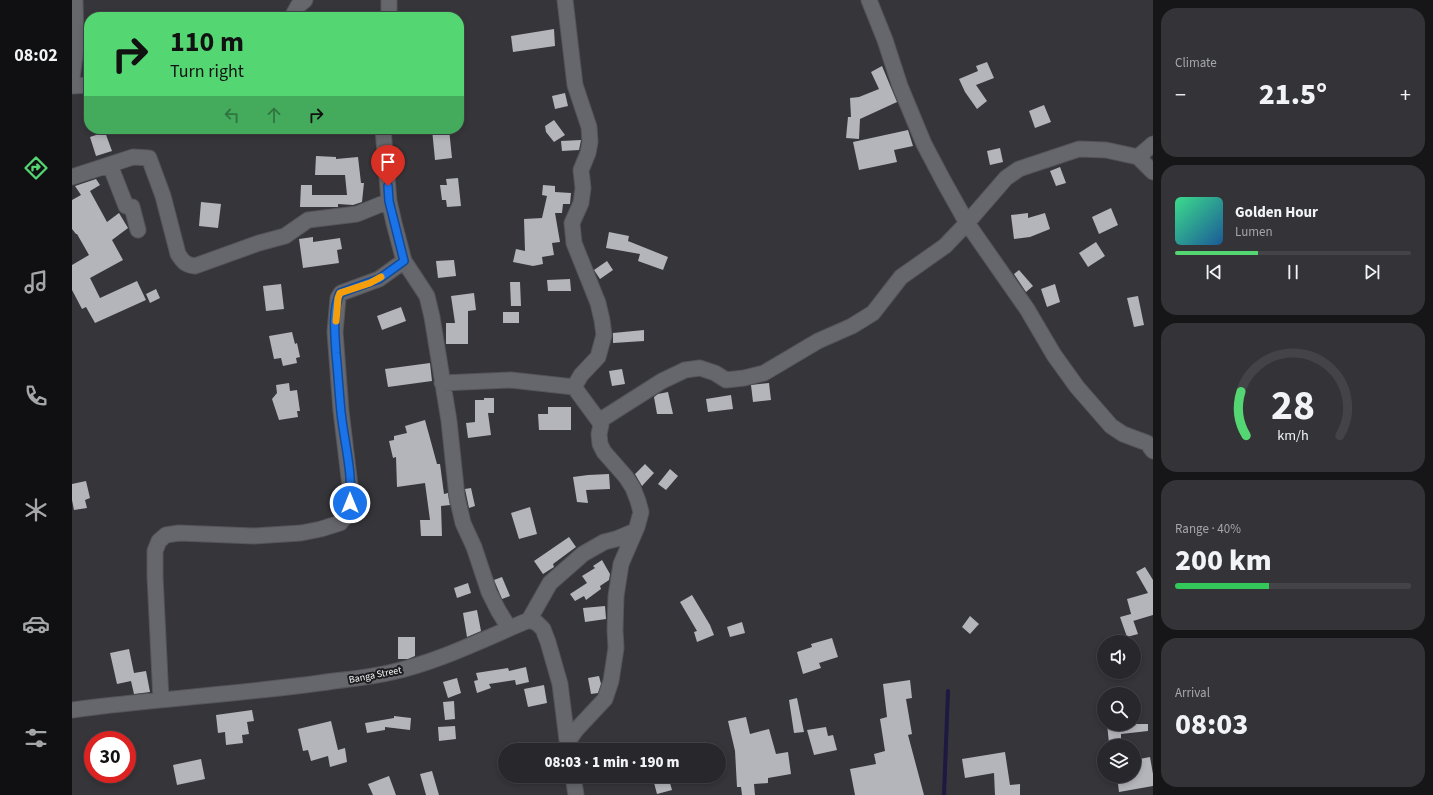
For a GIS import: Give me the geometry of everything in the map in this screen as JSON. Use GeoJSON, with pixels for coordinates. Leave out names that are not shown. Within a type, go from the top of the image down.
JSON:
{"type":"FeatureCollection","features":[{"type":"Feature","properties":{"kind":"street"},"geometry":{"type":"LineString","coordinates":[[72,78],[76,48],[73,38],[75,0]]}},
{"type":"Feature","properties":{"kind":"street"},"geometry":{"type":"LineString","coordinates":[[295,12],[298,6],[305,0]]}},
{"type":"Feature","properties":{"kind":"street"},"geometry":{"type":"LineString","coordinates":[[389,0],[389,12]]}},
{"type":"Feature","properties":{"kind":"street"},"geometry":{"type":"LineString","coordinates":[[565,0],[575,85],[589,127],[590,142],[588,153],[581,170],[581,203],[572,223],[574,244],[598,303],[604,335],[598,357],[581,375],[574,386]]}},
{"type":"Feature","properties":{"kind":"street"},"geometry":{"type":"LineString","coordinates":[[869,0],[885,40],[900,86],[924,144],[967,224],[1027,309],[1054,355],[1087,398],[1111,426],[1124,434],[1151,444]]}},
{"type":"Feature","properties":{"kind":"street"},"geometry":{"type":"LineString","coordinates":[[72,86],[84,85]]}},
{"type":"Feature","properties":{"kind":"street"},"geometry":{"type":"LineString","coordinates":[[383,134],[389,201],[404,261],[427,296],[432,317],[442,383],[450,421],[457,497],[463,524],[474,547],[489,592],[509,628]]}},
{"type":"Feature","properties":{"kind":"street"},"geometry":{"type":"LineString","coordinates":[[1138,157],[1153,144]]}},
{"type":"Feature","properties":{"kind":"street"},"geometry":{"type":"LineString","coordinates":[[599,421],[662,381],[686,370],[700,368],[726,380],[744,378],[764,373],[818,341],[852,326],[873,313],[901,277],[945,246],[967,224],[1006,178],[1019,169],[1079,149],[1106,150],[1138,157],[1153,172]]}},
{"type":"Feature","properties":{"kind":"street"},"geometry":{"type":"LineString","coordinates":[[72,177],[133,157],[149,158],[163,196],[178,254],[182,262],[187,265],[195,266],[285,236],[308,220],[357,214],[389,201]]}},
{"type":"Feature","properties":{"kind":"street"},"geometry":{"type":"LineString","coordinates":[[110,165],[126,206],[132,208],[138,230]]}},
{"type":"Feature","properties":{"kind":"street"},"geometry":{"type":"LineString","coordinates":[[161,700],[154,571],[155,551],[159,541],[166,535],[179,533],[254,536],[301,533],[340,523],[349,512],[351,494],[341,411],[335,332],[338,298],[340,293],[379,279],[404,261]]}},
{"type":"Feature","properties":{"kind":"street"},"geometry":{"type":"LineString","coordinates":[[442,383],[511,380],[574,386],[599,421],[600,425],[598,439],[604,452],[626,477],[638,501],[641,512],[622,564],[616,596],[616,648],[611,681],[605,699],[571,743]]}},
{"type":"Feature","properties":{"kind":"street"},"geometry":{"type":"LineString","coordinates":[[567,743],[560,684],[548,642],[543,629],[537,623],[529,620],[550,583],[583,554],[600,544],[635,531]]}},
{"type":"Feature","properties":{"kind":"street","name":"Banga Street"},"geometry":{"type":"LineString","coordinates":[[72,710],[110,705],[283,689],[388,673],[432,660],[529,620]]}},
{"type":"Feature","properties":{"kind":"street"},"geometry":{"type":"LineString","coordinates":[[574,783],[576,795]]}},
{"type":"Feature","properties":{"kind":"building"},"geometry":{"type":"Polygon","coordinates":[[[554,29],[555,46],[513,52],[511,36],[554,29]]]}},
{"type":"Feature","properties":{"kind":"building"},"geometry":{"type":"Polygon","coordinates":[[[987,62],[994,78],[976,85],[987,101],[977,109],[965,92],[959,79],[978,71],[976,66],[987,62]]]}},
{"type":"Feature","properties":{"kind":"building"},"geometry":{"type":"Polygon","coordinates":[[[882,66],[897,102],[860,119],[859,139],[846,138],[848,117],[851,117],[850,98],[859,97],[879,89],[871,72],[882,66]]]}},
{"type":"Feature","properties":{"kind":"building"},"geometry":{"type":"Polygon","coordinates":[[[565,93],[568,106],[555,109],[552,96],[565,93]]]}},
{"type":"Feature","properties":{"kind":"building"},"geometry":{"type":"Polygon","coordinates":[[[1044,105],[1051,122],[1035,128],[1029,111],[1044,105]]]}},
{"type":"Feature","properties":{"kind":"building"},"geometry":{"type":"Polygon","coordinates":[[[554,120],[565,135],[554,142],[546,132],[545,126],[554,120]]]}},
{"type":"Feature","properties":{"kind":"building"},"geometry":{"type":"Polygon","coordinates":[[[908,130],[913,146],[894,150],[897,162],[859,170],[853,142],[908,130]]]}},
{"type":"Feature","properties":{"kind":"building"},"geometry":{"type":"Polygon","coordinates":[[[99,134],[106,134],[112,151],[96,156],[90,137],[99,134]]]}},
{"type":"Feature","properties":{"kind":"building"},"geometry":{"type":"Polygon","coordinates":[[[432,134],[450,134],[452,158],[435,160],[432,134]]]}},
{"type":"Feature","properties":{"kind":"building"},"geometry":{"type":"Polygon","coordinates":[[[581,140],[579,150],[562,151],[561,141],[581,140]]]}},
{"type":"Feature","properties":{"kind":"building"},"geometry":{"type":"Polygon","coordinates":[[[1000,148],[1003,162],[990,165],[987,151],[1000,148]]]}},
{"type":"Feature","properties":{"kind":"building"},"geometry":{"type":"Polygon","coordinates":[[[316,156],[336,157],[336,159],[358,157],[361,183],[364,183],[362,202],[353,205],[338,204],[338,207],[300,207],[301,185],[312,185],[312,195],[347,195],[345,175],[315,175],[316,156]]]}},
{"type":"Feature","properties":{"kind":"building"},"geometry":{"type":"Polygon","coordinates":[[[1060,167],[1066,183],[1056,186],[1050,171],[1060,167]]]}},
{"type":"Feature","properties":{"kind":"building"},"geometry":{"type":"Polygon","coordinates":[[[458,178],[461,206],[447,207],[446,200],[442,200],[440,185],[447,185],[446,179],[458,178]]]}},
{"type":"Feature","properties":{"kind":"building"},"geometry":{"type":"Polygon","coordinates":[[[96,179],[100,185],[90,191],[107,222],[119,213],[128,228],[112,240],[123,260],[90,278],[100,298],[137,281],[146,300],[95,323],[86,307],[82,309],[72,290],[72,265],[89,255],[77,234],[72,229],[72,200],[81,195],[75,186],[96,179]]]}},
{"type":"Feature","properties":{"kind":"building"},"geometry":{"type":"Polygon","coordinates":[[[543,185],[555,186],[555,192],[571,193],[570,204],[563,204],[562,213],[555,213],[560,242],[552,243],[554,255],[542,257],[543,264],[533,266],[513,262],[516,249],[525,251],[524,219],[542,218],[547,196],[542,195],[543,185]]]}},
{"type":"Feature","properties":{"kind":"building"},"geometry":{"type":"Polygon","coordinates":[[[201,202],[221,204],[218,228],[199,226],[201,202]]]}},
{"type":"Feature","properties":{"kind":"building"},"geometry":{"type":"Polygon","coordinates":[[[1111,208],[1118,225],[1099,234],[1092,217],[1111,208]]]}},
{"type":"Feature","properties":{"kind":"building"},"geometry":{"type":"Polygon","coordinates":[[[1028,213],[1028,218],[1045,213],[1050,229],[1030,237],[1014,239],[1011,215],[1028,213]]]}},
{"type":"Feature","properties":{"kind":"building"},"geometry":{"type":"Polygon","coordinates":[[[609,232],[629,236],[628,241],[668,257],[663,270],[638,261],[640,254],[606,248],[609,232]]]}},
{"type":"Feature","properties":{"kind":"building"},"geometry":{"type":"Polygon","coordinates":[[[313,237],[313,242],[340,238],[342,249],[337,250],[339,263],[303,268],[299,239],[313,237]]]}},
{"type":"Feature","properties":{"kind":"building"},"geometry":{"type":"Polygon","coordinates":[[[1096,242],[1105,256],[1088,267],[1079,253],[1096,242]]]}},
{"type":"Feature","properties":{"kind":"building"},"geometry":{"type":"Polygon","coordinates":[[[454,260],[456,276],[438,278],[436,261],[454,260]]]}},
{"type":"Feature","properties":{"kind":"building"},"geometry":{"type":"Polygon","coordinates":[[[607,261],[613,270],[600,279],[594,270],[607,261]]]}},
{"type":"Feature","properties":{"kind":"building"},"geometry":{"type":"Polygon","coordinates":[[[1019,270],[1033,286],[1026,292],[1014,274],[1019,270]]]}},
{"type":"Feature","properties":{"kind":"building"},"geometry":{"type":"Polygon","coordinates":[[[570,279],[571,291],[548,291],[547,280],[570,279]]]}},
{"type":"Feature","properties":{"kind":"building"},"geometry":{"type":"Polygon","coordinates":[[[510,282],[520,282],[521,306],[511,306],[510,282]]]}},
{"type":"Feature","properties":{"kind":"building"},"geometry":{"type":"Polygon","coordinates":[[[281,284],[284,309],[266,311],[263,286],[281,284]]]}},
{"type":"Feature","properties":{"kind":"building"},"geometry":{"type":"Polygon","coordinates":[[[1055,284],[1060,302],[1047,307],[1041,289],[1055,284]]]}},
{"type":"Feature","properties":{"kind":"building"},"geometry":{"type":"Polygon","coordinates":[[[156,289],[160,298],[150,303],[146,294],[156,289]]]}},
{"type":"Feature","properties":{"kind":"building"},"geometry":{"type":"Polygon","coordinates":[[[474,293],[476,310],[468,311],[468,344],[446,344],[446,323],[455,323],[451,296],[474,293]]]}},
{"type":"Feature","properties":{"kind":"building"},"geometry":{"type":"Polygon","coordinates":[[[1138,296],[1144,325],[1134,327],[1127,298],[1138,296]]]}},
{"type":"Feature","properties":{"kind":"building"},"geometry":{"type":"Polygon","coordinates":[[[401,307],[406,321],[382,330],[377,316],[401,307]]]}},
{"type":"Feature","properties":{"kind":"building"},"geometry":{"type":"Polygon","coordinates":[[[503,312],[519,312],[519,323],[503,323],[503,312]]]}},
{"type":"Feature","properties":{"kind":"building"},"geometry":{"type":"Polygon","coordinates":[[[644,330],[644,341],[613,343],[613,333],[644,330]]]}},
{"type":"Feature","properties":{"kind":"building"},"geometry":{"type":"Polygon","coordinates":[[[292,332],[295,344],[297,343],[300,357],[296,358],[297,363],[283,366],[281,358],[274,359],[269,336],[292,332]]]}},
{"type":"Feature","properties":{"kind":"building"},"geometry":{"type":"Polygon","coordinates":[[[430,363],[432,381],[388,387],[385,369],[430,363]]]}},
{"type":"Feature","properties":{"kind":"building"},"geometry":{"type":"Polygon","coordinates":[[[622,369],[625,384],[612,386],[609,371],[622,369]]]}},
{"type":"Feature","properties":{"kind":"building"},"geometry":{"type":"Polygon","coordinates":[[[289,383],[290,391],[297,390],[300,411],[297,411],[298,417],[279,420],[272,399],[277,393],[276,385],[289,383]]]}},
{"type":"Feature","properties":{"kind":"building"},"geometry":{"type":"Polygon","coordinates":[[[769,383],[771,400],[753,402],[751,385],[769,383]]]}},
{"type":"Feature","properties":{"kind":"building"},"geometry":{"type":"Polygon","coordinates":[[[668,392],[673,414],[657,414],[654,397],[658,394],[668,392]]]}},
{"type":"Feature","properties":{"kind":"building"},"geometry":{"type":"Polygon","coordinates":[[[731,395],[733,409],[708,412],[706,399],[731,395]]]}},
{"type":"Feature","properties":{"kind":"building"},"geometry":{"type":"Polygon","coordinates":[[[484,398],[494,398],[494,413],[488,413],[491,435],[468,438],[466,423],[475,422],[475,400],[484,400],[484,398]]]}},
{"type":"Feature","properties":{"kind":"building"},"geometry":{"type":"Polygon","coordinates":[[[548,407],[571,407],[571,430],[539,430],[538,414],[548,414],[548,407]]]}},
{"type":"Feature","properties":{"kind":"building"},"geometry":{"type":"Polygon","coordinates":[[[425,420],[437,464],[440,464],[444,494],[448,493],[450,505],[441,506],[442,536],[421,536],[420,520],[430,520],[425,483],[397,487],[396,457],[393,458],[389,441],[394,440],[394,436],[407,433],[405,426],[425,420]]]}},
{"type":"Feature","properties":{"kind":"building"},"geometry":{"type":"Polygon","coordinates":[[[645,464],[654,473],[642,486],[635,474],[645,464]]]}},
{"type":"Feature","properties":{"kind":"building"},"geometry":{"type":"Polygon","coordinates":[[[670,469],[678,476],[666,490],[658,484],[670,469]]]}},
{"type":"Feature","properties":{"kind":"building"},"geometry":{"type":"Polygon","coordinates":[[[609,474],[610,489],[586,490],[588,503],[577,502],[573,477],[609,474]]]}},
{"type":"Feature","properties":{"kind":"building"},"geometry":{"type":"Polygon","coordinates":[[[86,481],[90,498],[85,500],[87,508],[74,510],[72,500],[72,484],[86,481]]]}},
{"type":"Feature","properties":{"kind":"building"},"geometry":{"type":"Polygon","coordinates":[[[471,488],[475,506],[469,508],[465,489],[471,488]]]}},
{"type":"Feature","properties":{"kind":"building"},"geometry":{"type":"Polygon","coordinates":[[[530,507],[537,534],[519,539],[511,513],[530,507]]]}},
{"type":"Feature","properties":{"kind":"building"},"geometry":{"type":"Polygon","coordinates":[[[569,537],[576,547],[553,564],[554,567],[543,574],[534,561],[569,537]]]}},
{"type":"Feature","properties":{"kind":"building"},"geometry":{"type":"Polygon","coordinates":[[[602,560],[610,574],[609,580],[600,586],[601,589],[586,600],[584,596],[575,601],[570,594],[587,583],[582,576],[595,568],[593,566],[602,560]]]}},
{"type":"Feature","properties":{"kind":"building"},"geometry":{"type":"Polygon","coordinates":[[[1145,567],[1153,580],[1153,615],[1133,621],[1127,599],[1148,593],[1136,572],[1145,567]]]}},
{"type":"Feature","properties":{"kind":"building"},"geometry":{"type":"Polygon","coordinates":[[[502,577],[510,596],[502,599],[494,580],[502,577]]]}},
{"type":"Feature","properties":{"kind":"building"},"geometry":{"type":"Polygon","coordinates":[[[468,583],[471,593],[457,598],[454,588],[468,583]]]}},
{"type":"Feature","properties":{"kind":"building"},"geometry":{"type":"Polygon","coordinates":[[[692,595],[710,625],[714,635],[697,642],[694,632],[697,631],[680,602],[692,595]]]}},
{"type":"Feature","properties":{"kind":"building"},"geometry":{"type":"Polygon","coordinates":[[[605,606],[606,619],[585,622],[583,608],[605,606]]]}},
{"type":"Feature","properties":{"kind":"building"},"geometry":{"type":"Polygon","coordinates":[[[477,610],[481,631],[467,637],[463,613],[477,610]]]}},
{"type":"Feature","properties":{"kind":"building"},"geometry":{"type":"Polygon","coordinates":[[[1131,614],[1138,634],[1126,635],[1120,617],[1131,614]]]}},
{"type":"Feature","properties":{"kind":"building"},"geometry":{"type":"Polygon","coordinates":[[[970,616],[979,624],[970,634],[962,627],[970,616]]]}},
{"type":"Feature","properties":{"kind":"building"},"geometry":{"type":"Polygon","coordinates":[[[742,622],[745,633],[730,637],[727,627],[742,622]]]}},
{"type":"Feature","properties":{"kind":"building"},"geometry":{"type":"Polygon","coordinates":[[[398,637],[415,637],[415,656],[408,659],[398,659],[398,637]]]}},
{"type":"Feature","properties":{"kind":"building"},"geometry":{"type":"Polygon","coordinates":[[[832,638],[838,657],[819,663],[821,668],[803,674],[797,652],[812,647],[811,644],[832,638]]]}},
{"type":"Feature","properties":{"kind":"building"},"geometry":{"type":"Polygon","coordinates":[[[129,649],[134,673],[146,671],[150,692],[134,694],[131,681],[117,684],[110,653],[129,649]]]}},
{"type":"Feature","properties":{"kind":"building"},"geometry":{"type":"Polygon","coordinates":[[[526,667],[529,682],[516,685],[515,680],[489,684],[491,688],[477,693],[474,681],[478,680],[476,673],[508,668],[509,671],[526,667]]]}},
{"type":"Feature","properties":{"kind":"building"},"geometry":{"type":"Polygon","coordinates":[[[599,676],[601,684],[598,693],[591,694],[588,678],[599,676]]]}},
{"type":"Feature","properties":{"kind":"building"},"geometry":{"type":"Polygon","coordinates":[[[457,678],[461,693],[448,698],[443,682],[457,678]]]}},
{"type":"Feature","properties":{"kind":"building"},"geometry":{"type":"Polygon","coordinates":[[[910,680],[912,698],[906,699],[912,734],[908,735],[924,795],[855,795],[850,769],[876,764],[874,754],[885,751],[880,719],[887,717],[883,684],[910,680]]]}},
{"type":"Feature","properties":{"kind":"building"},"geometry":{"type":"Polygon","coordinates":[[[544,685],[547,703],[528,707],[524,689],[544,685]]]}},
{"type":"Feature","properties":{"kind":"building"},"geometry":{"type":"Polygon","coordinates":[[[797,698],[804,732],[794,733],[789,700],[797,698]]]}},
{"type":"Feature","properties":{"kind":"building"},"geometry":{"type":"Polygon","coordinates":[[[454,701],[455,719],[445,720],[443,702],[454,701]]]}},
{"type":"Feature","properties":{"kind":"building"},"geometry":{"type":"Polygon","coordinates":[[[252,710],[254,721],[247,722],[249,734],[242,735],[243,743],[226,745],[225,732],[218,733],[216,715],[252,710]]]}},
{"type":"Feature","properties":{"kind":"building"},"geometry":{"type":"Polygon","coordinates":[[[394,716],[411,718],[410,730],[385,727],[385,730],[367,733],[365,723],[394,718],[394,716]]]}},
{"type":"Feature","properties":{"kind":"building"},"geometry":{"type":"Polygon","coordinates":[[[746,717],[750,734],[769,729],[776,754],[788,752],[791,774],[768,778],[768,783],[754,784],[755,795],[742,795],[741,787],[737,787],[735,751],[728,721],[746,717]]]}},
{"type":"Feature","properties":{"kind":"building"},"geometry":{"type":"Polygon","coordinates":[[[331,721],[338,750],[345,748],[347,762],[330,767],[328,756],[311,761],[308,750],[303,751],[298,729],[331,721]]]}},
{"type":"Feature","properties":{"kind":"building"},"geometry":{"type":"Polygon","coordinates":[[[1141,724],[1148,724],[1148,731],[1121,734],[1121,739],[1109,739],[1108,731],[1141,731],[1141,724]]]}},
{"type":"Feature","properties":{"kind":"building"},"geometry":{"type":"Polygon","coordinates":[[[455,726],[456,739],[439,741],[438,727],[455,726]]]}},
{"type":"Feature","properties":{"kind":"building"},"geometry":{"type":"Polygon","coordinates":[[[826,727],[828,736],[833,735],[837,750],[814,755],[807,730],[826,727]]]}},
{"type":"Feature","properties":{"kind":"building"},"geometry":{"type":"Polygon","coordinates":[[[1005,752],[1010,785],[1020,784],[1020,795],[995,795],[994,773],[965,778],[962,759],[1005,752]]]}},
{"type":"Feature","properties":{"kind":"building"},"geometry":{"type":"Polygon","coordinates":[[[1150,757],[1153,774],[1153,786],[1119,792],[1118,783],[1141,783],[1141,759],[1150,757]]]}},
{"type":"Feature","properties":{"kind":"building"},"geometry":{"type":"Polygon","coordinates":[[[201,759],[205,779],[177,785],[173,765],[201,759]]]}},
{"type":"Feature","properties":{"kind":"building"},"geometry":{"type":"Polygon","coordinates":[[[432,771],[439,795],[426,795],[420,774],[432,771]]]}},
{"type":"Feature","properties":{"kind":"building"},"geometry":{"type":"Polygon","coordinates":[[[389,776],[396,795],[373,795],[368,784],[389,776]]]}},
{"type":"Feature","properties":{"kind":"building"},"geometry":{"type":"Polygon","coordinates":[[[654,783],[670,783],[672,790],[657,794],[654,783]]]}},
{"type":"Feature","properties":{"kind":"waterway"},"geometry":{"type":"LineString","coordinates":[[944,795],[948,691]]}},
{"type":"Feature","properties":{"kind":"slow traffic"},"geometry":{"type":"LineString","coordinates":[[336,321],[336,309],[340,293],[370,283],[381,277]]}},
{"type":"Feature","properties":{"kind":"route"},"geometry":{"type":"LineString","coordinates":[[350,503],[351,494],[341,411],[335,332],[336,309],[340,293],[379,279],[404,261],[389,201],[388,186]]}}]}
